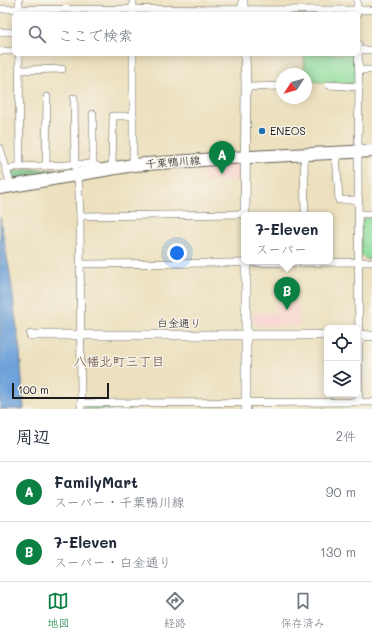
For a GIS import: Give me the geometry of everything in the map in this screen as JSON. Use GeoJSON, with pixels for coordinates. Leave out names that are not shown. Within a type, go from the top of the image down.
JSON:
{"type":"FeatureCollection","features":[{"type":"Feature","properties":{"kind":"main road","name":"千葉鴨川線"},"geometry":{"type":"LineString","coordinates":[[5,188],[76,170],[133,165],[372,151]]}},
{"type":"Feature","properties":{"kind":"street"},"geometry":{"type":"LineString","coordinates":[[19,0],[19,12]]}},
{"type":"Feature","properties":{"kind":"street"},"geometry":{"type":"LineString","coordinates":[[133,0],[133,12]]}},
{"type":"Feature","properties":{"kind":"street"},"geometry":{"type":"LineString","coordinates":[[243,0],[243,12]]}},
{"type":"Feature","properties":{"kind":"street"},"geometry":{"type":"LineString","coordinates":[[357,0],[357,12]]}},
{"type":"Feature","properties":{"kind":"street"},"geometry":{"type":"LineString","coordinates":[[0,9],[19,12],[357,12],[372,10]]}},
{"type":"Feature","properties":{"kind":"street"},"geometry":{"type":"LineString","coordinates":[[0,32],[12,32]]}},
{"type":"Feature","properties":{"kind":"street"},"geometry":{"type":"LineString","coordinates":[[0,50],[12,51]]}},
{"type":"Feature","properties":{"kind":"street"},"geometry":{"type":"LineString","coordinates":[[360,50],[372,50]]}},
{"type":"Feature","properties":{"kind":"street"},"geometry":{"type":"LineString","coordinates":[[19,56],[20,167]]}},
{"type":"Feature","properties":{"kind":"street"},"geometry":{"type":"LineString","coordinates":[[133,56],[133,165]]}},
{"type":"Feature","properties":{"kind":"street"},"geometry":{"type":"LineString","coordinates":[[245,56],[245,212]]}},
{"type":"Feature","properties":{"kind":"street"},"geometry":{"type":"LineString","coordinates":[[358,56],[358,325]]}},
{"type":"Feature","properties":{"kind":"street"},"geometry":{"type":"LineString","coordinates":[[20,70],[62,69]]}},
{"type":"Feature","properties":{"kind":"street"},"geometry":{"type":"LineString","coordinates":[[359,70],[372,70]]}},
{"type":"Feature","properties":{"kind":"street"},"geometry":{"type":"LineString","coordinates":[[329,85],[359,87]]}},
{"type":"Feature","properties":{"kind":"street"},"geometry":{"type":"LineString","coordinates":[[246,87],[276,86]]}},
{"type":"Feature","properties":{"kind":"street"},"geometry":{"type":"LineString","coordinates":[[46,166],[47,97]]}},
{"type":"Feature","properties":{"kind":"street"},"geometry":{"type":"LineString","coordinates":[[74,98],[76,170],[80,216],[81,406],[305,405],[372,402]]}},
{"type":"Feature","properties":{"kind":"street"},"geometry":{"type":"LineString","coordinates":[[93,114],[93,162],[103,168],[113,116],[133,116]]}},
{"type":"Feature","properties":{"kind":"street"},"geometry":{"type":"LineString","coordinates":[[0,148],[6,170],[5,188]]}},
{"type":"Feature","properties":{"kind":"street"},"geometry":{"type":"LineString","coordinates":[[336,154],[339,200],[359,200]]}},
{"type":"Feature","properties":{"kind":"street"},"geometry":{"type":"LineString","coordinates":[[304,155],[305,212]]}},
{"type":"Feature","properties":{"kind":"street"},"geometry":{"type":"LineString","coordinates":[[6,170],[20,167],[46,166],[76,170]]}},
{"type":"Feature","properties":{"kind":"street"},"geometry":{"type":"LineString","coordinates":[[80,216],[241,214]]}},
{"type":"Feature","properties":{"kind":"street"},"geometry":{"type":"LineString","coordinates":[[359,214],[372,214]]}},
{"type":"Feature","properties":{"kind":"street"},"geometry":{"type":"LineString","coordinates":[[80,264],[241,262]]}},
{"type":"Feature","properties":{"kind":"street"},"geometry":{"type":"LineString","coordinates":[[333,262],[372,262]]}},
{"type":"Feature","properties":{"kind":"street"},"geometry":{"type":"LineString","coordinates":[[246,264],[246,405]]}},
{"type":"Feature","properties":{"kind":"street","name":"白金通り"},"geometry":{"type":"LineString","coordinates":[[31,335],[324,335]]}},
{"type":"Feature","properties":{"kind":"street"},"geometry":{"type":"LineString","coordinates":[[360,335],[372,336]]}},
{"type":"Feature","properties":{"kind":"street"},"geometry":{"type":"LineString","coordinates":[[358,361],[359,402]]}},
{"type":"Feature","properties":{"kind":"shaded area"},"geometry":{"type":"Polygon","coordinates":[[[235,164],[240,168],[239,181],[204,181],[204,165],[235,164]]]}},
{"type":"Feature","properties":{"kind":"shaded area"},"geometry":{"type":"Polygon","coordinates":[[[275,304],[299,304],[299,326],[259,326],[252,320],[252,313],[275,313],[275,304]]]}},
{"type":"Feature","properties":{"kind":"green space"},"geometry":{"type":"Polygon","coordinates":[[[304,56],[356,56],[357,84],[312,81],[312,68],[305,68],[304,56]]]}},
{"type":"Feature","properties":{"kind":"green space"},"geometry":{"type":"Polygon","coordinates":[[[27,169],[70,170],[12,180],[9,173],[27,169]]]}},
{"type":"Feature","properties":{"kind":"green space"},"geometry":{"type":"Polygon","coordinates":[[[367,217],[372,217],[372,259],[366,259],[361,255],[361,221],[367,217]]]}},
{"type":"Feature","properties":{"kind":"green space"},"geometry":{"type":"Polygon","coordinates":[[[86,406],[129,406],[131,409],[84,409],[86,406]]]}},
{"type":"Feature","properties":{"kind":"water"},"geometry":{"type":"Polygon","coordinates":[[[0,217],[10,274],[20,352],[24,409],[0,409],[0,217]]]}},
{"type":"Feature","properties":{"kind":"place","name":"ENEOS"},"geometry":{"type":"Point","coordinates":[262,131]}},
{"type":"Feature","properties":{"kind":"place","name":"FamilyMart"},"geometry":{"type":"Point","coordinates":[222,174]}},
{"type":"Feature","properties":{"kind":"place","name":"7-Eleven"},"geometry":{"type":"Point","coordinates":[287,310]}},
{"type":"Feature","properties":{"kind":"district","name":"八幡北町三丁目"},"geometry":{"type":"Point","coordinates":[119,361]}}]}
